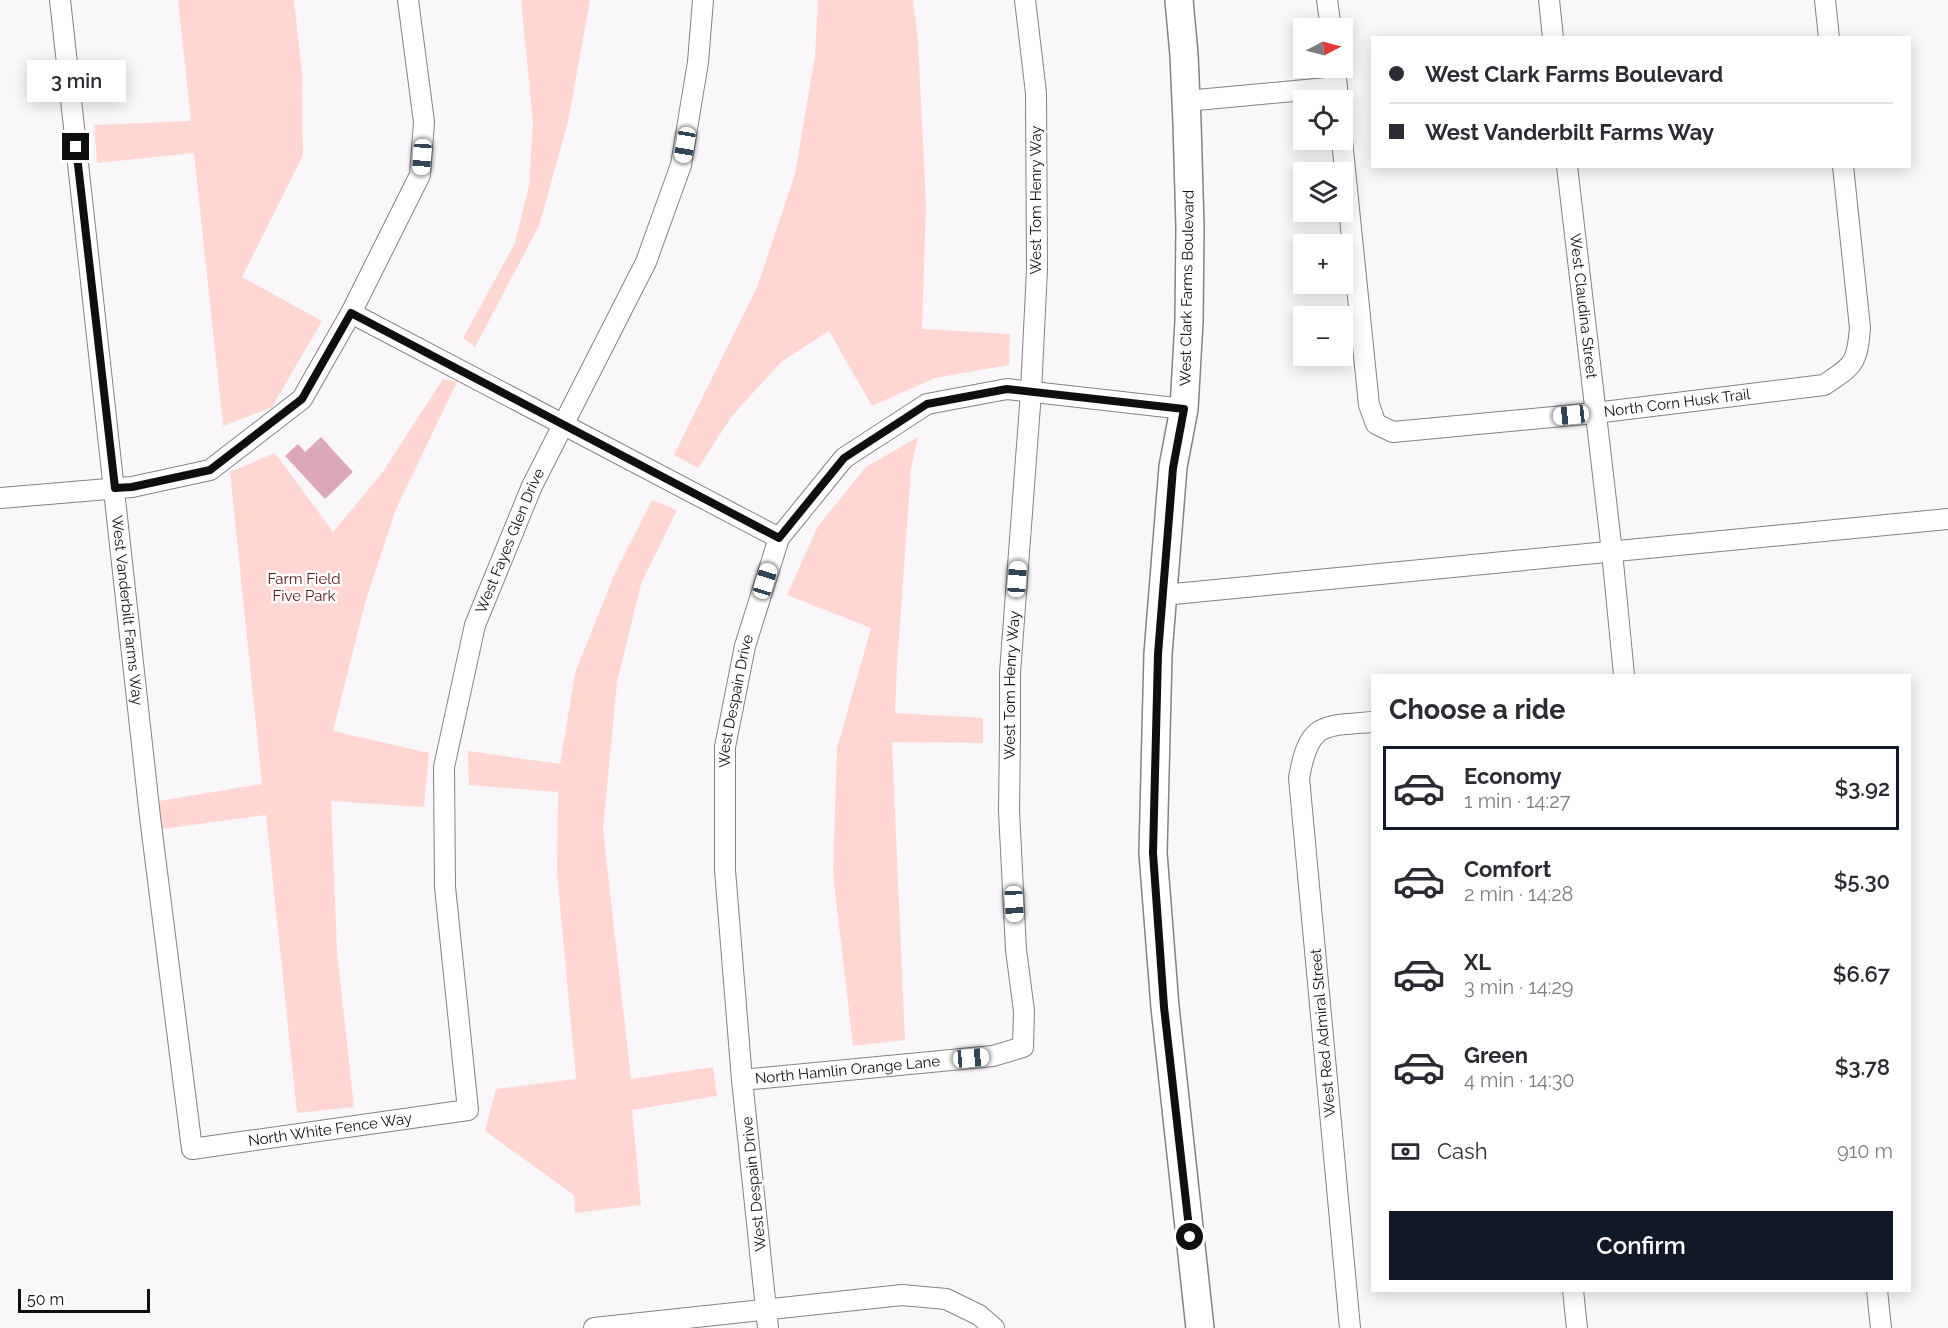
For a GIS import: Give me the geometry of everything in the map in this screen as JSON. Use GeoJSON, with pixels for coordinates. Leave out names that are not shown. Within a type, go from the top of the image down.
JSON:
{"type":"FeatureCollection","features":[{"type":"Feature","properties":{"kind":"street","name":"West Vanderbilt Farms Way"},"geometry":{"type":"LineString","coordinates":[[60,0],[150,817],[192,1149]]}},
{"type":"Feature","properties":{"kind":"street"},"geometry":{"type":"LineString","coordinates":[[0,498],[132,487],[210,470],[302,399],[351,313],[420,175],[424,122],[408,0]]}},
{"type":"Feature","properties":{"kind":"street","name":"West Fayes Glen Drive"},"geometry":{"type":"LineString","coordinates":[[468,1110],[445,887],[444,767],[475,624],[532,486],[646,262],[681,165],[698,62],[703,0]]}},
{"type":"Feature","properties":{"kind":"street","name":"West Tom Henry Way"},"geometry":{"type":"LineString","coordinates":[[1023,1047],[1024,1011],[1016,950],[1010,812],[1010,673],[1031,392],[1037,269],[1036,93],[1025,0]]}},
{"type":"Feature","properties":{"kind":"street","name":"West Clark Farms Boulevard"},"geometry":{"type":"LineString","coordinates":[[1179,0],[1184,55],[1190,227],[1189,321],[1184,409],[1173,468],[1158,654],[1153,853],[1164,1007],[1200,1328]]}},
{"type":"Feature","properties":{"kind":"street"},"geometry":{"type":"LineString","coordinates":[[1327,0],[1329,18]]}},
{"type":"Feature","properties":{"kind":"street"},"geometry":{"type":"LineString","coordinates":[[1549,0],[1553,36]]}},
{"type":"Feature","properties":{"kind":"street"},"geometry":{"type":"LineString","coordinates":[[1825,0],[1829,36]]}},
{"type":"Feature","properties":{"kind":"street"},"geometry":{"type":"LineString","coordinates":[[1186,101],[1293,96]]}},
{"type":"Feature","properties":{"kind":"street","name":"North Corn Husk Trail"},"geometry":{"type":"LineString","coordinates":[[1343,150],[1369,405],[1376,424],[1393,432],[1594,413],[1824,385],[1849,368],[1858,351],[1860,328],[1843,168]]}},
{"type":"Feature","properties":{"kind":"street","name":"West Claudina Street"},"geometry":{"type":"LineString","coordinates":[[1567,168],[1624,674]]}},
{"type":"Feature","properties":{"kind":"street"},"geometry":{"type":"LineString","coordinates":[[351,313],[779,538]]}},
{"type":"Feature","properties":{"kind":"street","name":"West Despain Drive"},"geometry":{"type":"LineString","coordinates":[[767,1319],[742,1080],[725,870],[724,747],[745,646],[779,538],[844,458],[927,404],[1007,389],[1184,409]]}},
{"type":"Feature","properties":{"kind":"street"},"geometry":{"type":"LineString","coordinates":[[1163,595],[1948,519]]}},
{"type":"Feature","properties":{"kind":"street","name":"West Red Admiral Street"},"geometry":{"type":"LineString","coordinates":[[1350,1328],[1299,778],[1303,756],[1310,740],[1321,729],[1371,722]]}},
{"type":"Feature","properties":{"kind":"street","name":"North Hamlin Orange Lane"},"geometry":{"type":"LineString","coordinates":[[742,1080],[993,1056],[1023,1047]]}},
{"type":"Feature","properties":{"kind":"street","name":"North White Fence Way"},"geometry":{"type":"LineString","coordinates":[[192,1149],[468,1110]]}},
{"type":"Feature","properties":{"kind":"street"},"geometry":{"type":"LineString","coordinates":[[1573,1292],[1577,1328]]}},
{"type":"Feature","properties":{"kind":"street"},"geometry":{"type":"LineString","coordinates":[[1877,1292],[1881,1328]]}},
{"type":"Feature","properties":{"kind":"street"},"geometry":{"type":"LineString","coordinates":[[594,1328],[767,1319],[902,1295],[946,1299],[979,1315],[994,1328]]}},
{"type":"Feature","properties":{"kind":"green space"},"geometry":{"type":"Polygon","coordinates":[[[178,0],[294,0],[302,73],[303,155],[242,277],[322,321],[272,407],[223,426],[194,153],[97,163],[94,125],[191,121],[178,0]]]}},
{"type":"Feature","properties":{"kind":"green space"},"geometry":{"type":"Polygon","coordinates":[[[521,0],[590,0],[568,122],[539,226],[475,347],[463,338],[515,243],[529,185],[533,122],[521,0]]]}},
{"type":"Feature","properties":{"kind":"green space"},"geometry":{"type":"Polygon","coordinates":[[[818,0],[913,0],[918,41],[926,204],[922,329],[1010,334],[1009,365],[935,378],[872,406],[829,331],[781,362],[732,416],[698,468],[674,455],[757,287],[795,174],[815,56],[818,0]]]}},
{"type":"Feature","properties":{"kind":"green space","name":"Farm Field Five Park"},"geometry":{"type":"Polygon","coordinates":[[[443,379],[457,382],[396,509],[365,603],[333,731],[429,753],[424,807],[331,801],[337,951],[354,1107],[297,1113],[266,815],[162,829],[159,801],[262,784],[230,472],[275,453],[333,532],[382,473],[443,379]]]}},
{"type":"Feature","properties":{"kind":"green space"},"geometry":{"type":"Polygon","coordinates":[[[918,437],[911,469],[895,713],[983,718],[983,743],[892,742],[905,1040],[853,1046],[833,874],[837,748],[871,628],[787,595],[818,526],[866,467],[918,437]]]}},
{"type":"Feature","properties":{"kind":"green space"},"geometry":{"type":"Polygon","coordinates":[[[652,500],[677,510],[641,584],[617,682],[603,829],[631,1079],[713,1067],[717,1096],[632,1110],[641,1205],[575,1213],[574,1195],[485,1131],[496,1089],[576,1079],[557,873],[558,792],[469,785],[468,751],[560,764],[575,673],[615,573],[652,500]]]}},
{"type":"Feature","properties":{"kind":"building"},"geometry":{"type":"Polygon","coordinates":[[[321,437],[353,472],[325,499],[285,456],[298,444],[305,452],[321,437]]]}},
{"type":"Feature","properties":{"kind":"route"},"geometry":{"type":"LineString","coordinates":[[76,147],[115,488],[132,487],[210,470],[302,399],[351,313],[779,538],[844,458],[927,404],[1007,389],[1184,409],[1173,468],[1158,654],[1153,853],[1164,1007],[1190,1237]]}}]}
